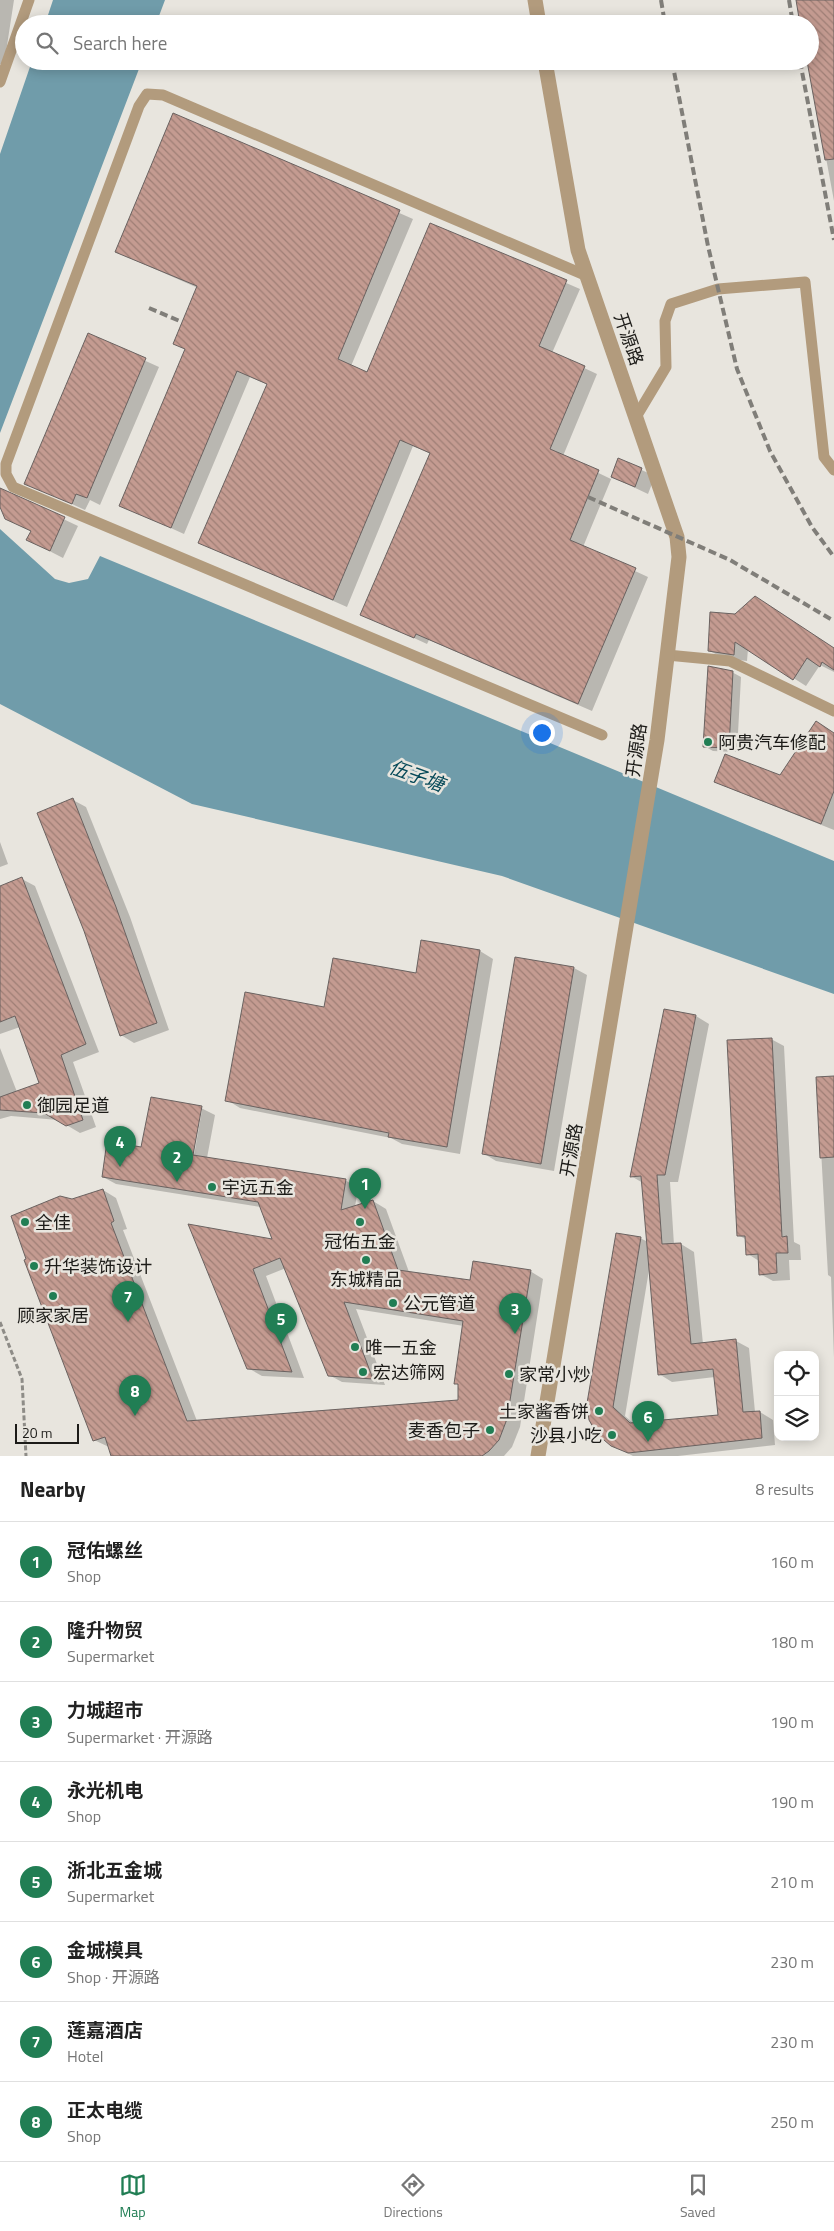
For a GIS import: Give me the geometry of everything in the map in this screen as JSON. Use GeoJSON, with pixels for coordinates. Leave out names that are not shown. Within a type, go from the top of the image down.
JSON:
{"type":"FeatureCollection","features":[{"type":"Feature","properties":{"kind":"street"},"geometry":{"type":"LineString","coordinates":[[535,0],[538,15]]}},
{"type":"Feature","properties":{"kind":"street","name":"开源路"},"geometry":{"type":"LineString","coordinates":[[538,1456],[619,979],[657,740],[679,557],[677,537],[578,250],[547,70]]}},
{"type":"Feature","properties":{"kind":"lane"},"geometry":{"type":"LineString","coordinates":[[24,15],[29,0]]}},
{"type":"Feature","properties":{"kind":"lane"},"geometry":{"type":"LineString","coordinates":[[0,82],[15,40]]}},
{"type":"Feature","properties":{"kind":"lane"},"geometry":{"type":"LineString","coordinates":[[587,276],[163,96],[147,94],[139,106],[9,455],[6,464],[6,474],[13,487],[602,735]]}},
{"type":"Feature","properties":{"kind":"lane"},"geometry":{"type":"LineString","coordinates":[[636,417],[666,367],[665,322],[671,304],[718,289],[805,282],[824,457],[834,470]]}},
{"type":"Feature","properties":{"kind":"lane"},"geometry":{"type":"LineString","coordinates":[[667,655],[730,661],[834,711]]}},
{"type":"Feature","properties":{"kind":"path"},"geometry":{"type":"LineString","coordinates":[[0,1322],[22,1379],[26,1456]]}},
{"type":"Feature","properties":{"kind":"water"},"geometry":{"type":"Polygon","coordinates":[[[53,0],[165,0],[159,15],[48,15],[53,0]]]}},
{"type":"Feature","properties":{"kind":"water"},"geometry":{"type":"Polygon","coordinates":[[[29,70],[139,70],[0,433],[0,154],[29,70]]]}},
{"type":"Feature","properties":{"kind":"water","name":"伍子塘"},"geometry":{"type":"Polygon","coordinates":[[[0,529],[55,579],[69,583],[88,579],[100,556],[834,861],[834,994],[502,876],[192,804],[0,704],[0,529]]]}},
{"type":"Feature","properties":{"kind":"building"},"geometry":{"type":"Polygon","coordinates":[[[796,0],[834,0],[834,159],[825,160],[809,70],[819,70],[819,15],[798,15],[796,0]]]}},
{"type":"Feature","properties":{"kind":"building"},"geometry":{"type":"Polygon","coordinates":[[[173,113],[400,210],[338,359],[367,372],[430,223],[567,280],[539,346],[585,366],[550,449],[599,470],[570,540],[636,568],[578,704],[416,634],[414,638],[360,615],[430,453],[400,440],[333,600],[198,543],[267,384],[237,371],[171,528],[119,506],[185,349],[173,344],[197,286],[115,252],[173,113]]]}},
{"type":"Feature","properties":{"kind":"building"},"geometry":{"type":"Polygon","coordinates":[[[88,333],[146,358],[87,498],[76,494],[72,504],[24,484],[88,333]]]}},
{"type":"Feature","properties":{"kind":"building"},"geometry":{"type":"Polygon","coordinates":[[[618,458],[642,468],[635,487],[611,477],[618,458]]]}},
{"type":"Feature","properties":{"kind":"building"},"geometry":{"type":"Polygon","coordinates":[[[0,488],[65,517],[50,551],[26,540],[31,531],[5,519],[0,507],[0,488]]]}},
{"type":"Feature","properties":{"kind":"building"},"geometry":{"type":"Polygon","coordinates":[[[755,596],[834,648],[834,670],[822,662],[820,667],[807,658],[793,680],[735,642],[734,655],[708,651],[710,612],[735,614],[755,596]]]}},
{"type":"Feature","properties":{"kind":"building"},"geometry":{"type":"Polygon","coordinates":[[[708,666],[733,671],[729,748],[703,747],[708,666]]]}},
{"type":"Feature","properties":{"kind":"building"},"geometry":{"type":"Polygon","coordinates":[[[816,721],[834,733],[834,791],[821,824],[714,782],[725,754],[780,775],[816,721]]]}},
{"type":"Feature","properties":{"kind":"building"},"geometry":{"type":"Polygon","coordinates":[[[73,798],[116,907],[157,1023],[120,1036],[84,931],[37,813],[73,798]]]}},
{"type":"Feature","properties":{"kind":"building"},"geometry":{"type":"Polygon","coordinates":[[[22,877],[86,1044],[61,1055],[83,1120],[66,1126],[44,1113],[0,1110],[0,1097],[39,1083],[15,1016],[0,1022],[0,886],[22,877]]]}},
{"type":"Feature","properties":{"kind":"building"},"geometry":{"type":"Polygon","coordinates":[[[421,940],[480,950],[447,1147],[388,1137],[389,1133],[225,1101],[245,992],[324,1007],[333,958],[416,973],[421,940]]]}},
{"type":"Feature","properties":{"kind":"building"},"geometry":{"type":"Polygon","coordinates":[[[515,957],[574,967],[541,1164],[482,1154],[515,957]]]}},
{"type":"Feature","properties":{"kind":"building"},"geometry":{"type":"Polygon","coordinates":[[[664,1009],[696,1015],[665,1175],[657,1175],[662,1244],[681,1243],[691,1344],[736,1339],[743,1412],[760,1411],[762,1438],[628,1453],[611,1446],[597,1434],[589,1420],[587,1403],[616,1233],[641,1237],[613,1407],[630,1423],[718,1415],[713,1369],[658,1375],[641,1176],[630,1177],[664,1009]]]}},
{"type":"Feature","properties":{"kind":"building"},"geometry":{"type":"Polygon","coordinates":[[[772,1038],[782,1237],[787,1236],[788,1253],[776,1253],[777,1273],[759,1275],[758,1254],[746,1255],[745,1236],[737,1236],[727,1040],[772,1038]]]}},
{"type":"Feature","properties":{"kind":"building"},"geometry":{"type":"Polygon","coordinates":[[[834,1076],[834,1157],[820,1158],[816,1077],[834,1076]]]}},
{"type":"Feature","properties":{"kind":"building"},"geometry":{"type":"Polygon","coordinates":[[[151,1097],[202,1106],[193,1155],[346,1179],[341,1210],[373,1200],[398,1270],[470,1280],[473,1261],[531,1270],[507,1419],[499,1440],[489,1451],[482,1456],[111,1456],[105,1437],[93,1441],[24,1260],[26,1259],[11,1216],[60,1196],[72,1199],[103,1189],[114,1221],[111,1223],[187,1421],[458,1400],[458,1384],[454,1384],[463,1321],[344,1302],[373,1379],[328,1376],[280,1258],[253,1269],[292,1372],[247,1369],[188,1224],[272,1239],[258,1202],[102,1177],[107,1141],[141,1147],[151,1097]]]}},
{"type":"Feature","properties":{"kind":"railway"},"geometry":{"type":"LineString","coordinates":[[661,0],[664,15]]}},
{"type":"Feature","properties":{"kind":"railway"},"geometry":{"type":"LineString","coordinates":[[789,0],[792,15]]}},
{"type":"Feature","properties":{"kind":"railway"},"geometry":{"type":"LineString","coordinates":[[674,70],[708,246],[737,369],[770,451],[812,527],[834,557]]}},
{"type":"Feature","properties":{"kind":"railway"},"geometry":{"type":"LineString","coordinates":[[802,70],[834,240]]}},
{"type":"Feature","properties":{"kind":"railway"},"geometry":{"type":"LineString","coordinates":[[149,308],[182,322]]}},
{"type":"Feature","properties":{"kind":"railway"},"geometry":{"type":"LineString","coordinates":[[588,497],[730,560],[834,621]]}},
{"type":"Feature","properties":{"kind":"place","name":"阿贵汽车修配"},"geometry":{"type":"Point","coordinates":[708,742]}},
{"type":"Feature","properties":{"kind":"place","name":"御园足道"},"geometry":{"type":"Point","coordinates":[27,1105]}},
{"type":"Feature","properties":{"kind":"place","name":"永光机电"},"geometry":{"type":"Point","coordinates":[120,1167]}},
{"type":"Feature","properties":{"kind":"place","name":"隆升物贸"},"geometry":{"type":"Point","coordinates":[177,1182]}},
{"type":"Feature","properties":{"kind":"place","name":"宇远五金"},"geometry":{"type":"Point","coordinates":[212,1187]}},
{"type":"Feature","properties":{"kind":"place","name":"冠佑螺丝"},"geometry":{"type":"Point","coordinates":[365,1209]}},
{"type":"Feature","properties":{"kind":"place","name":"全佳"},"geometry":{"type":"Point","coordinates":[25,1222]}},
{"type":"Feature","properties":{"kind":"place","name":"冠佑五金"},"geometry":{"type":"Point","coordinates":[360,1222]}},
{"type":"Feature","properties":{"kind":"place","name":"东城精品"},"geometry":{"type":"Point","coordinates":[366,1260]}},
{"type":"Feature","properties":{"kind":"place","name":"升华装饰设计"},"geometry":{"type":"Point","coordinates":[34,1266]}},
{"type":"Feature","properties":{"kind":"place","name":"顾家家居"},"geometry":{"type":"Point","coordinates":[53,1296]}},
{"type":"Feature","properties":{"kind":"place","name":"公元管道"},"geometry":{"type":"Point","coordinates":[393,1303]}},
{"type":"Feature","properties":{"kind":"place","name":"莲嘉酒店"},"geometry":{"type":"Point","coordinates":[128,1322]}},
{"type":"Feature","properties":{"kind":"place","name":"力城超市"},"geometry":{"type":"Point","coordinates":[515,1334]}},
{"type":"Feature","properties":{"kind":"place","name":"浙北五金城"},"geometry":{"type":"Point","coordinates":[281,1344]}},
{"type":"Feature","properties":{"kind":"place","name":"唯一五金"},"geometry":{"type":"Point","coordinates":[355,1347]}},
{"type":"Feature","properties":{"kind":"place","name":"宏达筛网"},"geometry":{"type":"Point","coordinates":[363,1372]}},
{"type":"Feature","properties":{"kind":"place","name":"家常小炒"},"geometry":{"type":"Point","coordinates":[509,1374]}},
{"type":"Feature","properties":{"kind":"place","name":"土家酱香饼"},"geometry":{"type":"Point","coordinates":[599,1411]}},
{"type":"Feature","properties":{"kind":"place","name":"正太电缆"},"geometry":{"type":"Point","coordinates":[135,1416]}},
{"type":"Feature","properties":{"kind":"place","name":"麦香包子"},"geometry":{"type":"Point","coordinates":[490,1430]}},
{"type":"Feature","properties":{"kind":"place","name":"沙县小吃"},"geometry":{"type":"Point","coordinates":[612,1435]}},
{"type":"Feature","properties":{"kind":"place","name":"金城模具"},"geometry":{"type":"Point","coordinates":[648,1442]}}]}
